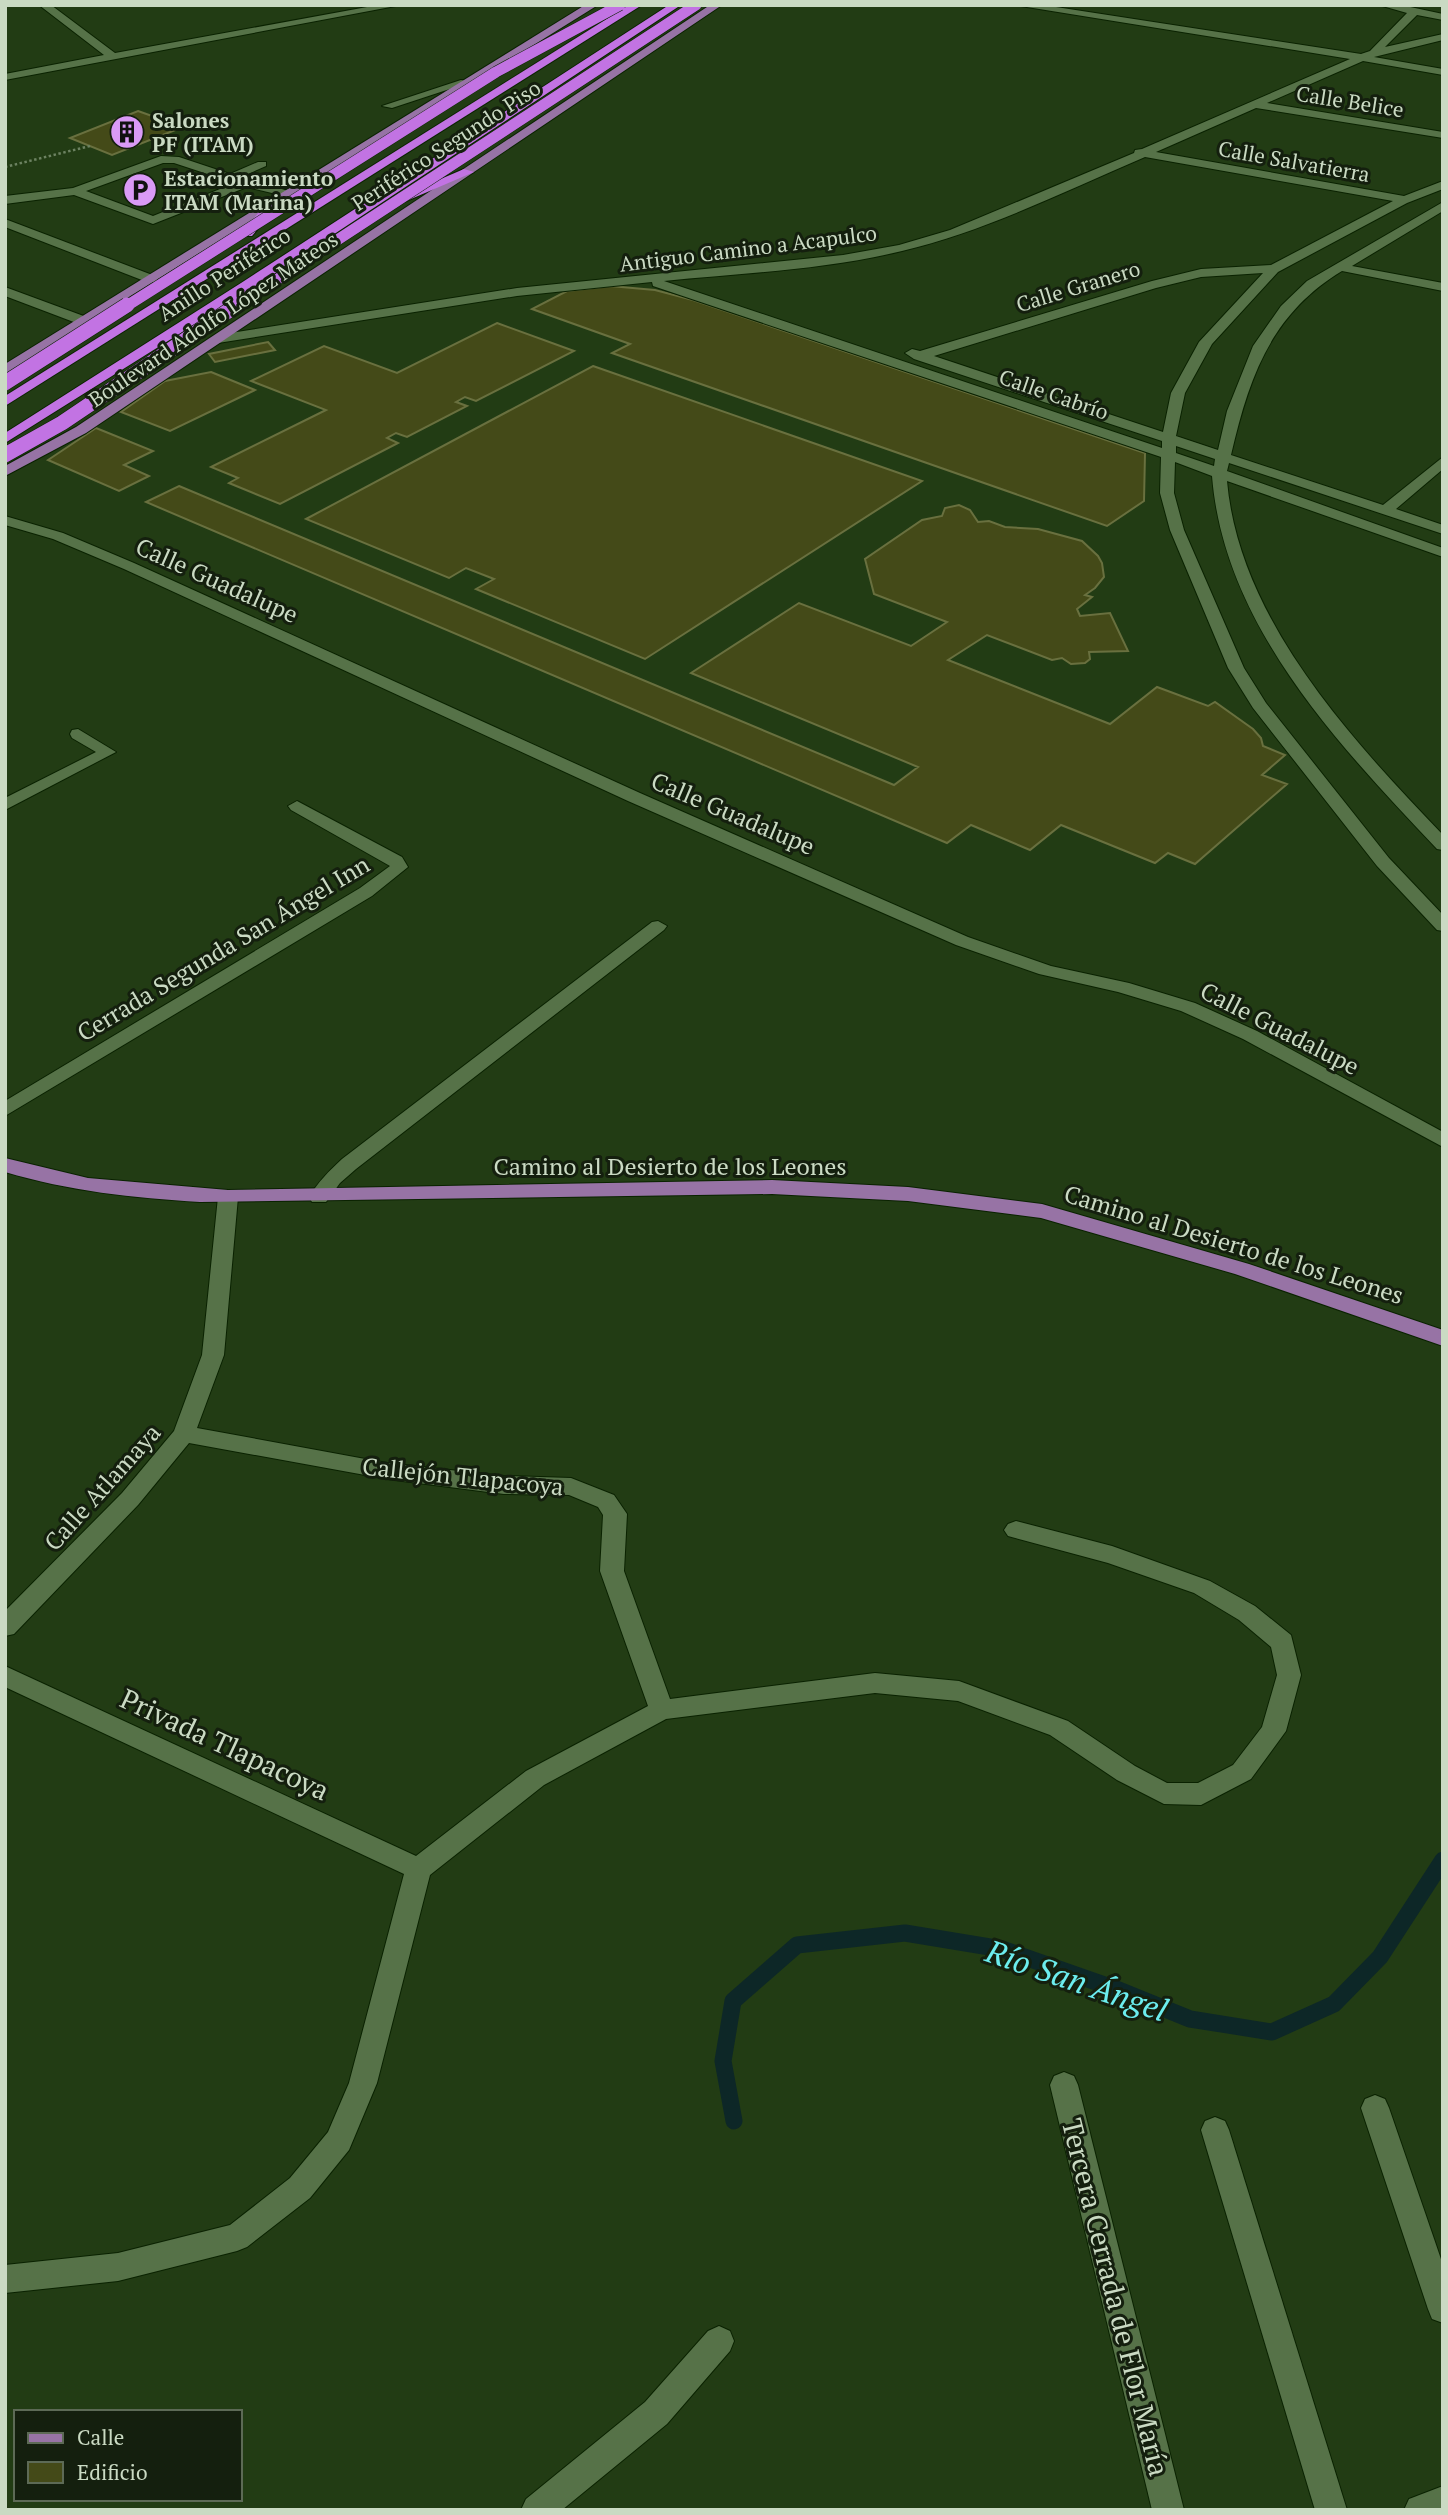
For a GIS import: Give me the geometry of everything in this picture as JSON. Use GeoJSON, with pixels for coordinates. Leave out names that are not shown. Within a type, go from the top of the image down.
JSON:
{"type":"FeatureCollection","features":[{"type":"Feature","properties":{"kind":"highway","name":"Periférico Segundo Piso"},"geometry":{"type":"LineString","coordinates":[[5,383],[496,72],[620,5]]}},
{"type":"Feature","properties":{"kind":"highway","name":"Anillo Periférico"},"geometry":{"type":"LineString","coordinates":[[5,402],[637,5]]}},
{"type":"Feature","properties":{"kind":"highway","name":"Anillo Periférico"},"geometry":{"type":"LineString","coordinates":[[5,439],[676,5]]}},
{"type":"Feature","properties":{"kind":"highway","name":"Periférico Segundo Piso"},"geometry":{"type":"LineString","coordinates":[[5,455],[62,423],[320,250],[696,5]]}},
{"type":"Feature","properties":{"kind":"highway"},"geometry":{"type":"LineString","coordinates":[[346,220],[468,172]]}},
{"type":"Feature","properties":{"kind":"highway"},"geometry":{"type":"LineString","coordinates":[[218,268],[274,202]]}},
{"type":"Feature","properties":{"kind":"main road"},"geometry":{"type":"LineString","coordinates":[[5,370],[593,5]]}},
{"type":"Feature","properties":{"kind":"main road","name":"Boulevard Adolfo López Mateos"},"geometry":{"type":"LineString","coordinates":[[5,472],[82,430],[717,5]]}},
{"type":"Feature","properties":{"kind":"main road","name":"Camino al Desierto de los Leones"},"geometry":{"type":"LineString","coordinates":[[6,1166],[74,1184],[141,1193],[228,1197],[772,1187],[908,1194],[1042,1211],[1242,1269],[1443,1338]]}},
{"type":"Feature","properties":{"kind":"street"},"geometry":{"type":"LineString","coordinates":[[44,5],[113,57]]}},
{"type":"Feature","properties":{"kind":"street"},"geometry":{"type":"LineString","coordinates":[[5,77],[396,5]]}},
{"type":"Feature","properties":{"kind":"street"},"geometry":{"type":"LineString","coordinates":[[1020,5],[1369,56],[1443,72]]}},
{"type":"Feature","properties":{"kind":"street"},"geometry":{"type":"LineString","coordinates":[[1384,5],[1443,12]]}},
{"type":"Feature","properties":{"kind":"street"},"geometry":{"type":"LineString","coordinates":[[1412,8],[1443,17]]}},
{"type":"Feature","properties":{"kind":"street","name":"Antiguo Camino a Acapulco"},"geometry":{"type":"LineString","coordinates":[[1369,56],[1412,8]]}},
{"type":"Feature","properties":{"kind":"street","name":"Antiguo Camino a Acapulco"},"geometry":{"type":"LineString","coordinates":[[218,339],[517,292],[843,259],[900,248],[954,233],[1369,56],[1443,37]]}},
{"type":"Feature","properties":{"kind":"street"},"geometry":{"type":"LineString","coordinates":[[388,106],[465,82]]}},
{"type":"Feature","properties":{"kind":"street","name":"Calle Belice"},"geometry":{"type":"LineString","coordinates":[[1252,104],[1443,135]]}},
{"type":"Feature","properties":{"kind":"street","name":"Calle Salvatierra"},"geometry":{"type":"LineString","coordinates":[[1139,152],[1442,207]]}},
{"type":"Feature","properties":{"kind":"street"},"geometry":{"type":"LineString","coordinates":[[230,178],[262,164],[244,158]]}},
{"type":"Feature","properties":{"kind":"street"},"geometry":{"type":"LineString","coordinates":[[5,200],[75,191],[161,160],[176,159],[246,183],[289,193]]}},
{"type":"Feature","properties":{"kind":"street"},"geometry":{"type":"LineString","coordinates":[[75,191],[153,220],[246,183]]}},
{"type":"Feature","properties":{"kind":"street"},"geometry":{"type":"LineString","coordinates":[[1443,185],[1404,200],[1274,269],[1206,342],[1178,393],[1169,438],[1167,493],[1177,530],[1236,668],[1259,705],[1383,862],[1443,926]]}},
{"type":"Feature","properties":{"kind":"street"},"geometry":{"type":"LineString","coordinates":[[1442,207],[1312,284],[1286,309],[1260,346],[1234,411],[1219,474],[1222,510],[1251,595],[1284,652],[1324,713],[1443,845]]}},
{"type":"Feature","properties":{"kind":"street"},"geometry":{"type":"LineString","coordinates":[[5,223],[151,279]]}},
{"type":"Feature","properties":{"kind":"street"},"geometry":{"type":"LineString","coordinates":[[1339,267],[1443,287]]}},
{"type":"Feature","properties":{"kind":"street","name":"Calle Granero"},"geometry":{"type":"LineString","coordinates":[[897,363],[1152,285],[1200,273],[1274,269]]}},
{"type":"Feature","properties":{"kind":"street"},"geometry":{"type":"LineString","coordinates":[[684,276],[711,285]]}},
{"type":"Feature","properties":{"kind":"street","name":"Calle Cabrío"},"geometry":{"type":"LineString","coordinates":[[649,280],[1168,455],[1443,552]]}},
{"type":"Feature","properties":{"kind":"street"},"geometry":{"type":"LineString","coordinates":[[5,291],[84,321]]}},
{"type":"Feature","properties":{"kind":"street","name":"Calle Cabrío"},"geometry":{"type":"LineString","coordinates":[[894,347],[1443,530]]}},
{"type":"Feature","properties":{"kind":"street"},"geometry":{"type":"LineString","coordinates":[[1385,511],[1443,461]]}},
{"type":"Feature","properties":{"kind":"street","name":"Calle Guadalupe"},"geometry":{"type":"LineString","coordinates":[[5,520],[58,536],[129,566],[634,797],[962,942],[1046,970],[1122,987],[1188,1007],[1250,1035],[1443,1140]]}},
{"type":"Feature","properties":{"kind":"street"},"geometry":{"type":"LineString","coordinates":[[5,805],[108,752],[78,734]]}},
{"type":"Feature","properties":{"kind":"street","name":"Cerrada Segunda San Ángel Inn"},"geometry":{"type":"LineString","coordinates":[[5,1110],[366,892],[398,867],[396,861],[298,806]]}},
{"type":"Feature","properties":{"kind":"street"},"geometry":{"type":"LineString","coordinates":[[319,1197],[333,1178],[349,1164],[658,926]]}},
{"type":"Feature","properties":{"kind":"street","name":"Calle Atlamaya"},"geometry":{"type":"LineString","coordinates":[[5,1627],[130,1499],[184,1434],[213,1355],[228,1197]]}},
{"type":"Feature","properties":{"kind":"street","name":"Callejón Tlapacoya"},"geometry":{"type":"LineString","coordinates":[[184,1434],[387,1471],[504,1485],[571,1487],[606,1501],[615,1514],[612,1571],[662,1710]]}},
{"type":"Feature","properties":{"kind":"street"},"geometry":{"type":"LineString","coordinates":[[5,2279],[118,2267],[237,2237],[300,2188],[339,2141],[363,2083],[418,1869],[535,1778],[662,1710],[875,1683],[959,1690],[1059,1728],[1126,1773],[1164,1793],[1201,1794],[1241,1772],[1273,1731],[1289,1675],[1282,1642],[1247,1613],[1202,1587],[1112,1555],[1016,1530]]}},
{"type":"Feature","properties":{"kind":"street","name":"Privada Tlapacoya"},"geometry":{"type":"LineString","coordinates":[[5,1676],[418,1869]]}},
{"type":"Feature","properties":{"kind":"street","name":"Tercera Cerrada de Flor María"},"geometry":{"type":"LineString","coordinates":[[1064,2085],[1168,2510]]}},
{"type":"Feature","properties":{"kind":"street"},"geometry":{"type":"LineString","coordinates":[[1375,2108],[1443,2309]]}},
{"type":"Feature","properties":{"kind":"street"},"geometry":{"type":"LineString","coordinates":[[1215,2130],[1331,2510]]}},
{"type":"Feature","properties":{"kind":"street"},"geometry":{"type":"LineString","coordinates":[[537,2510],[656,2413],[719,2341]]}},
{"type":"Feature","properties":{"kind":"street"},"geometry":{"type":"LineString","coordinates":[[1420,2510],[1443,2502]]}},
{"type":"Feature","properties":{"kind":"path"},"geometry":{"type":"LineString","coordinates":[[5,167],[90,146]]}},
{"type":"Feature","properties":{"kind":"building","name":"Salones PF (ITAM)"},"geometry":{"type":"Polygon","coordinates":[[[138,111],[183,127],[112,155],[70,138],[138,111]]]}},
{"type":"Feature","properties":{"kind":"building"},"geometry":{"type":"Polygon","coordinates":[[[610,286],[655,290],[693,300],[1145,453],[1144,501],[1107,526],[612,353],[630,344],[532,309],[567,291],[610,286]]]}},
{"type":"Feature","properties":{"kind":"building"},"geometry":{"type":"Polygon","coordinates":[[[497,323],[574,351],[476,401],[465,397],[456,402],[467,406],[407,437],[396,433],[387,438],[398,443],[280,504],[229,483],[238,478],[211,467],[326,410],[251,381],[324,346],[397,373],[497,323]]]}},
{"type":"Feature","properties":{"kind":"building"},"geometry":{"type":"Polygon","coordinates":[[[268,342],[275,350],[215,362],[209,354],[268,342]]]}},
{"type":"Feature","properties":{"kind":"building"},"geometry":{"type":"Polygon","coordinates":[[[593,366],[922,481],[645,659],[476,589],[494,579],[466,568],[449,578],[306,519],[593,366]]]}},
{"type":"Feature","properties":{"kind":"building"},"geometry":{"type":"Polygon","coordinates":[[[211,372],[255,390],[170,431],[121,412],[165,381],[211,372]]]}},
{"type":"Feature","properties":{"kind":"building"},"geometry":{"type":"Polygon","coordinates":[[[96,428],[153,451],[124,465],[149,476],[119,491],[48,460],[96,428]]]}},
{"type":"Feature","properties":{"kind":"building"},"geometry":{"type":"Polygon","coordinates":[[[179,486],[894,785],[918,767],[691,673],[799,603],[911,646],[947,622],[874,594],[865,559],[922,520],[942,516],[945,508],[959,505],[970,510],[978,522],[989,521],[1005,527],[1038,529],[1082,541],[1098,556],[1104,577],[1085,595],[1092,597],[1077,609],[1080,616],[1110,613],[1128,651],[1089,652],[1090,659],[1085,663],[1071,664],[1062,658],[1052,660],[987,635],[948,660],[1110,724],[1157,687],[1208,706],[1215,702],[1253,729],[1261,738],[1263,746],[1285,755],[1262,775],[1287,784],[1195,864],[1168,853],[1155,863],[1061,825],[1030,850],[971,825],[947,843],[146,502],[179,486]]]}},
{"type":"Feature","properties":{"kind":"waterway","name":"Río San Ángel"},"geometry":{"type":"LineString","coordinates":[[734,2121],[723,2061],[733,2001],[797,1945],[905,1933],[1002,1949],[1116,1989],[1190,2019],[1272,2032],[1334,2004],[1380,1957],[1443,1860]]}},
{"type":"Feature","properties":{"kind":"place","name":"Salones PF (ITAM)"},"geometry":{"type":"Point","coordinates":[127,132]}},
{"type":"Feature","properties":{"kind":"place","name":"Estacionamiento ITAM (Marina)"},"geometry":{"type":"Point","coordinates":[140,190]}}]}
